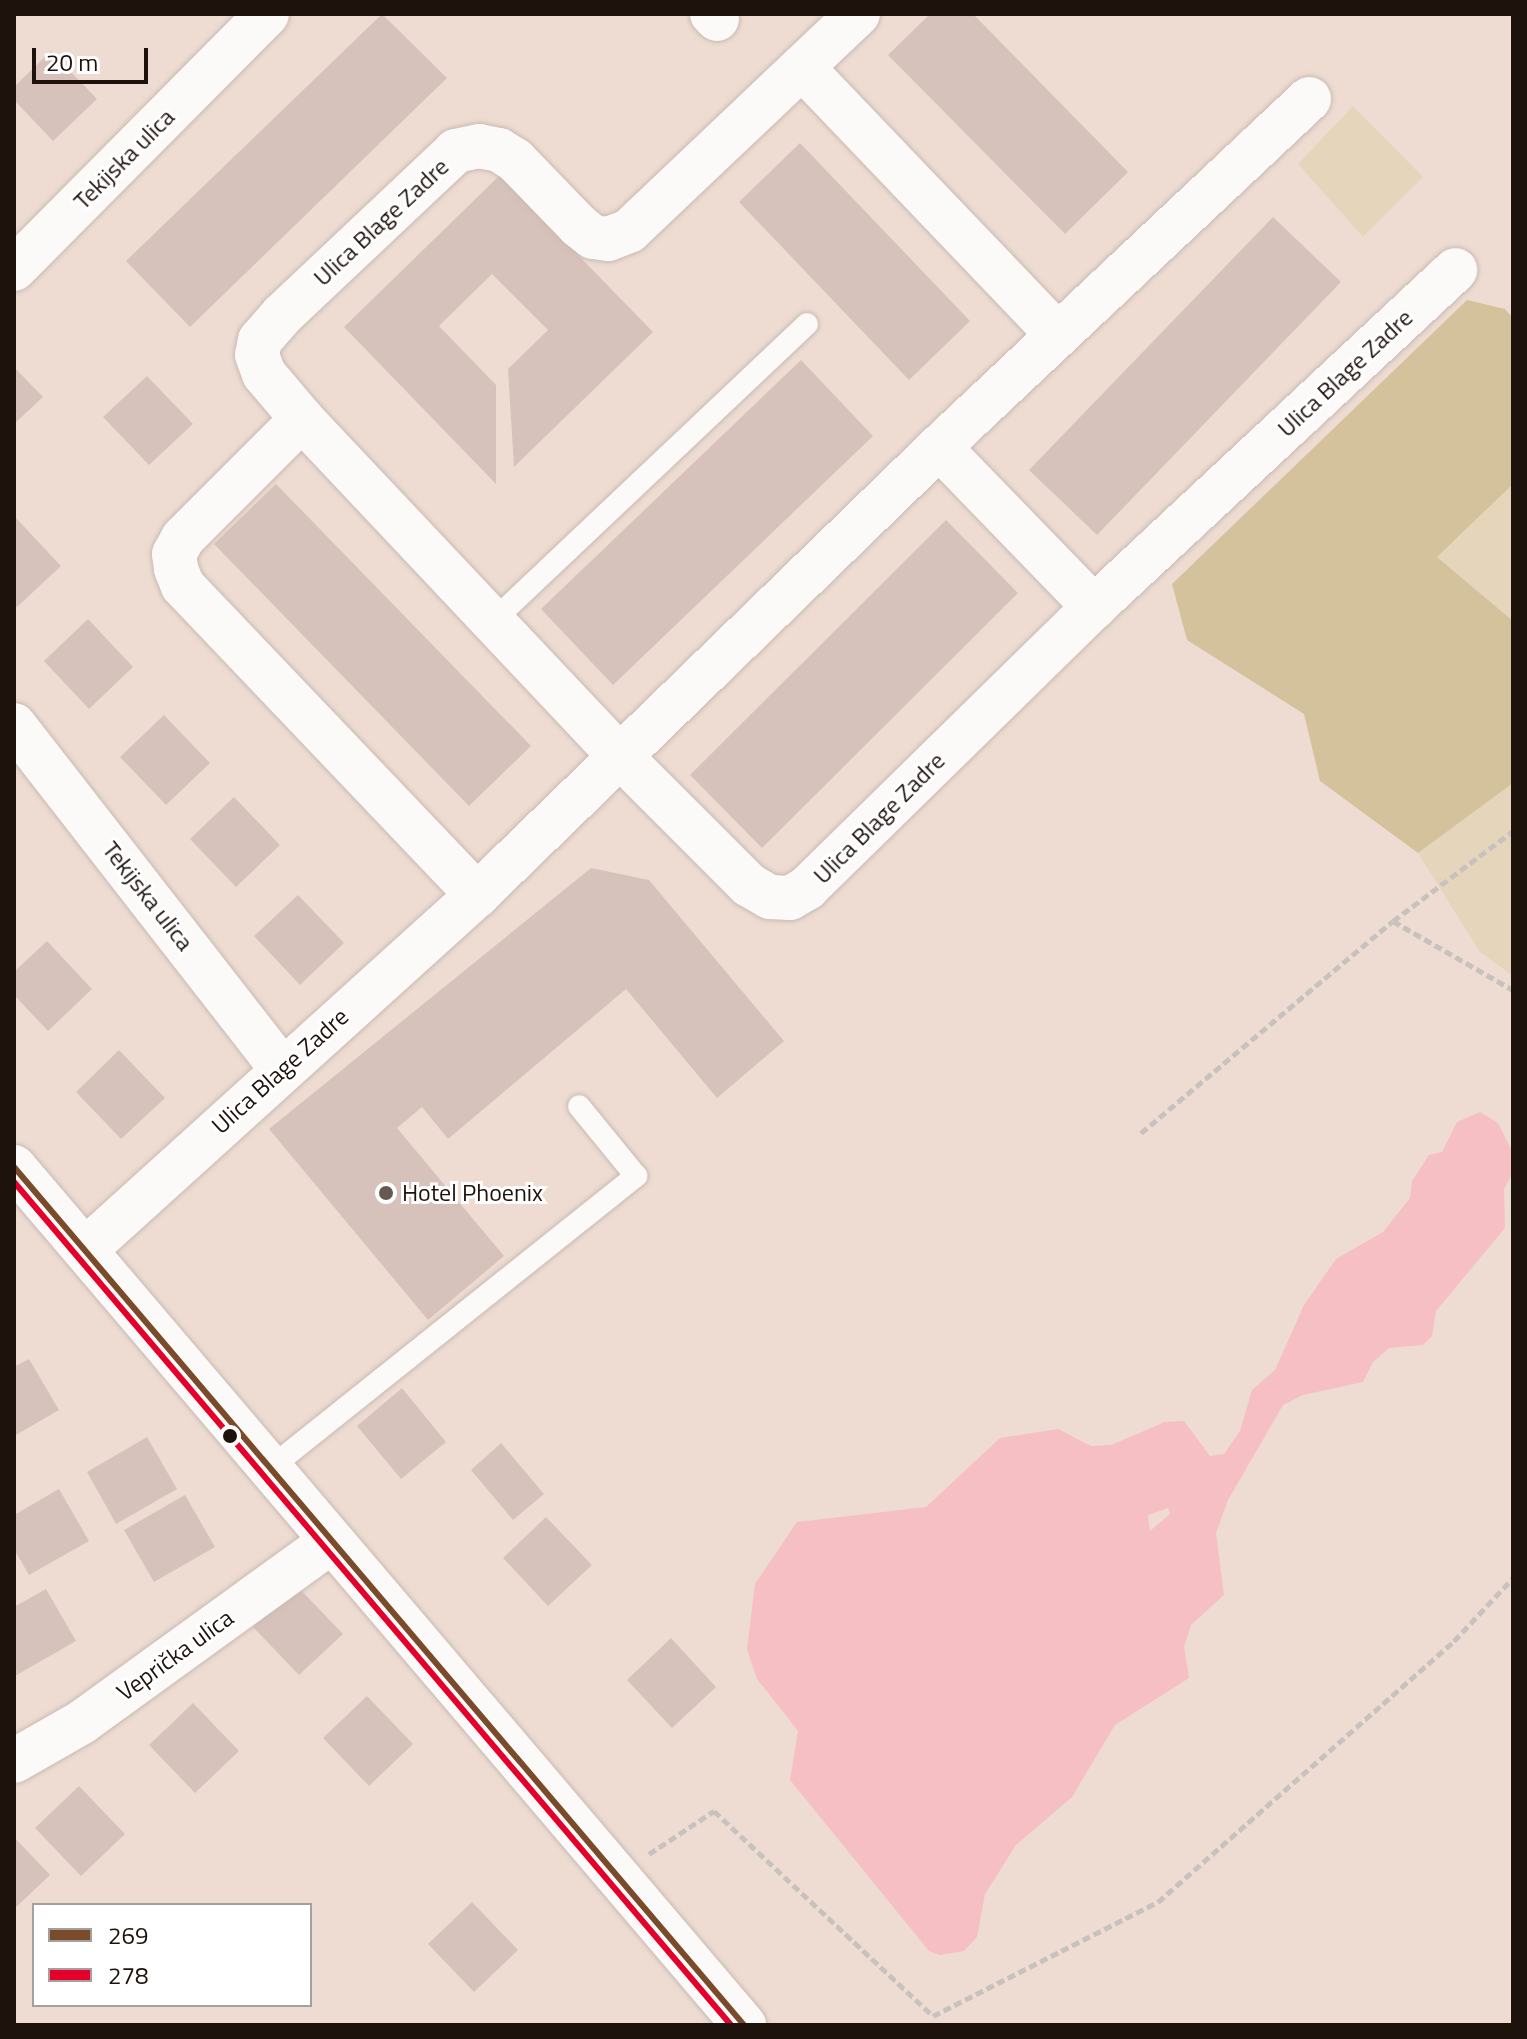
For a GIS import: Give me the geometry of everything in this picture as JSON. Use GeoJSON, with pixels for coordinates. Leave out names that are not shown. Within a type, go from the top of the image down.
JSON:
{"type":"FeatureCollection","features":[{"type":"Feature","properties":{"kind":"street","name":"Tekijska ulica"},"geometry":{"type":"LineString","coordinates":[[14,269],[267,14]]}},
{"type":"Feature","properties":{"kind":"street","name":"Ulica Blage Zadre"},"geometry":{"type":"LineString","coordinates":[[858,14],[629,231],[608,239],[593,237],[579,226],[515,160],[499,150],[479,146],[456,151],[260,340],[257,355],[264,374],[302,419],[619,755],[749,885],[770,897],[790,898],[807,888],[1094,607],[1455,270]]}},
{"type":"Feature","properties":{"kind":"street"},"geometry":{"type":"LineString","coordinates":[[802,67],[1057,334]]}},
{"type":"Feature","properties":{"kind":"street","name":"Ulica Blage Zadre"},"geometry":{"type":"LineString","coordinates":[[85,1250],[281,1068],[477,895],[1057,334],[1309,99]]}},
{"type":"Feature","properties":{"kind":"street"},"geometry":{"type":"LineString","coordinates":[[302,419],[183,538],[174,554],[176,569],[183,586],[477,895]]}},
{"type":"Feature","properties":{"kind":"street"},"geometry":{"type":"LineString","coordinates":[[939,447],[1094,607]]}},
{"type":"Feature","properties":{"kind":"street","name":"Tekijska ulica"},"geometry":{"type":"LineString","coordinates":[[14,725],[281,1068]]}},
{"type":"Feature","properties":{"kind":"street"},"geometry":{"type":"LineString","coordinates":[[19,1181],[85,1250],[744,2025]]}},
{"type":"Feature","properties":{"kind":"street","name":"Veprička ulica"},"geometry":{"type":"LineString","coordinates":[[14,1761],[82,1722],[331,1542]]}},
{"type":"Feature","properties":{"kind":"lane"},"geometry":{"type":"LineString","coordinates":[[493,621],[807,324]]}},
{"type":"Feature","properties":{"kind":"lane"},"geometry":{"type":"LineString","coordinates":[[269,1469],[636,1176],[579,1106]]}},
{"type":"Feature","properties":{"kind":"path"},"geometry":{"type":"LineString","coordinates":[[1141,1133],[1393,921],[1513,831]]}},
{"type":"Feature","properties":{"kind":"path"},"geometry":{"type":"LineString","coordinates":[[1393,921],[1513,990]]}},
{"type":"Feature","properties":{"kind":"path"},"geometry":{"type":"LineString","coordinates":[[655,1850],[714,1811],[933,2016],[1158,1902],[1454,1641],[1513,1578]]}},
{"type":"Feature","properties":{"kind":"shaded area"},"geometry":{"type":"Polygon","coordinates":[[[1353,106],[1423,177],[1363,237],[1298,164],[1353,106]]]}},
{"type":"Feature","properties":{"kind":"shaded area"},"geometry":{"type":"Polygon","coordinates":[[[1467,300],[1505,309],[1513,318],[1513,484],[1437,557],[1513,621],[1513,783],[1418,853],[1320,781],[1304,714],[1187,640],[1172,584],[1467,300]]]}},
{"type":"Feature","properties":{"kind":"shaded area"},"geometry":{"type":"Polygon","coordinates":[[[1513,484],[1513,621],[1437,557],[1513,484]]]}},
{"type":"Feature","properties":{"kind":"shaded area"},"geometry":{"type":"Polygon","coordinates":[[[1513,783],[1513,976],[1480,952],[1418,853],[1513,783]]]}},
{"type":"Feature","properties":{"kind":"shaded area"},"geometry":{"type":"Polygon","coordinates":[[[1480,1112],[1498,1123],[1513,1153],[1513,1172],[1504,1189],[1505,1228],[1436,1311],[1432,1336],[1423,1345],[1389,1348],[1373,1362],[1363,1382],[1303,1395],[1283,1405],[1228,1500],[1216,1533],[1224,1595],[1191,1625],[1184,1647],[1189,1678],[1115,1725],[1072,1797],[1016,1845],[985,1894],[977,1937],[964,1951],[940,1955],[929,1951],[790,1780],[798,1731],[757,1679],[747,1649],[755,1584],[797,1522],[926,1507],[1000,1438],[1058,1429],[1091,1446],[1111,1445],[1165,1422],[1184,1421],[1210,1456],[1224,1454],[1240,1431],[1252,1390],[1275,1370],[1304,1305],[1336,1259],[1383,1232],[1410,1198],[1412,1181],[1429,1155],[1442,1152],[1457,1122],[1480,1112]],[[1168,1508],[1148,1515],[1150,1531],[1170,1514],[1168,1508]]]}},
{"type":"Feature","properties":{"kind":"building"},"geometry":{"type":"Polygon","coordinates":[[[382,14],[447,78],[190,327],[126,261],[382,14]]]}},
{"type":"Feature","properties":{"kind":"building"},"geometry":{"type":"Polygon","coordinates":[[[930,14],[973,14],[1128,172],[1065,234],[888,55],[930,14]]]}},
{"type":"Feature","properties":{"kind":"building"},"geometry":{"type":"Polygon","coordinates":[[[51,51],[97,99],[53,141],[14,100],[14,87],[51,51]]]}},
{"type":"Feature","properties":{"kind":"building"},"geometry":{"type":"Polygon","coordinates":[[[800,143],[970,321],[909,380],[739,202],[800,143]]]}},
{"type":"Feature","properties":{"kind":"building"},"geometry":{"type":"Polygon","coordinates":[[[500,175],[653,332],[514,467],[508,369],[548,330],[492,274],[439,326],[496,385],[496,484],[344,327],[500,175]]]}},
{"type":"Feature","properties":{"kind":"building"},"geometry":{"type":"Polygon","coordinates":[[[1273,217],[1341,282],[1097,535],[1029,470],[1273,217]]]}},
{"type":"Feature","properties":{"kind":"building"},"geometry":{"type":"Polygon","coordinates":[[[801,360],[873,436],[613,685],[541,609],[801,360]]]}},
{"type":"Feature","properties":{"kind":"building"},"geometry":{"type":"Polygon","coordinates":[[[14,367],[43,397],[14,424],[14,367]]]}},
{"type":"Feature","properties":{"kind":"building"},"geometry":{"type":"Polygon","coordinates":[[[147,376],[193,424],[149,465],[103,417],[147,376]]]}},
{"type":"Feature","properties":{"kind":"building"},"geometry":{"type":"Polygon","coordinates":[[[276,484],[531,746],[469,806],[214,544],[276,484]]]}},
{"type":"Feature","properties":{"kind":"building"},"geometry":{"type":"Polygon","coordinates":[[[16,518],[61,566],[17,607],[14,604],[16,518]]]}},
{"type":"Feature","properties":{"kind":"building"},"geometry":{"type":"Polygon","coordinates":[[[946,520],[1018,593],[762,848],[690,775],[946,520]]]}},
{"type":"Feature","properties":{"kind":"building"},"geometry":{"type":"Polygon","coordinates":[[[88,619],[133,667],[89,709],[44,661],[88,619]]]}},
{"type":"Feature","properties":{"kind":"building"},"geometry":{"type":"Polygon","coordinates":[[[164,715],[210,763],[166,805],[120,757],[164,715]]]}},
{"type":"Feature","properties":{"kind":"building"},"geometry":{"type":"Polygon","coordinates":[[[234,797],[280,845],[236,887],[190,839],[234,797]]]}},
{"type":"Feature","properties":{"kind":"building"},"geometry":{"type":"Polygon","coordinates":[[[591,868],[649,880],[784,1041],[717,1098],[626,989],[448,1139],[422,1107],[397,1128],[504,1256],[428,1320],[269,1129],[591,868]]]}},
{"type":"Feature","properties":{"kind":"building"},"geometry":{"type":"Polygon","coordinates":[[[298,895],[344,943],[300,985],[254,936],[298,895]]]}},
{"type":"Feature","properties":{"kind":"building"},"geometry":{"type":"Polygon","coordinates":[[[47,941],[92,989],[48,1031],[14,995],[14,972],[47,941]]]}},
{"type":"Feature","properties":{"kind":"building"},"geometry":{"type":"Polygon","coordinates":[[[119,1050],[165,1098],[121,1139],[76,1092],[119,1050]]]}},
{"type":"Feature","properties":{"kind":"building"},"geometry":{"type":"Polygon","coordinates":[[[29,1359],[59,1410],[14,1436],[14,1367],[29,1359]]]}},
{"type":"Feature","properties":{"kind":"building"},"geometry":{"type":"Polygon","coordinates":[[[402,1388],[446,1442],[401,1479],[357,1426],[402,1388]]]}},
{"type":"Feature","properties":{"kind":"building"},"geometry":{"type":"Polygon","coordinates":[[[147,1437],[177,1489],[116,1524],[87,1472],[147,1437]]]}},
{"type":"Feature","properties":{"kind":"building"},"geometry":{"type":"Polygon","coordinates":[[[501,1443],[544,1494],[513,1520],[471,1470],[501,1443]]]}},
{"type":"Feature","properties":{"kind":"building"},"geometry":{"type":"Polygon","coordinates":[[[59,1489],[89,1541],[29,1575],[14,1549],[14,1515],[59,1489]]]}},
{"type":"Feature","properties":{"kind":"building"},"geometry":{"type":"Polygon","coordinates":[[[185,1495],[215,1547],[154,1582],[124,1530],[185,1495]]]}},
{"type":"Feature","properties":{"kind":"building"},"geometry":{"type":"Polygon","coordinates":[[[546,1517],[592,1565],[548,1606],[503,1558],[546,1517]]]}},
{"type":"Feature","properties":{"kind":"building"},"geometry":{"type":"Polygon","coordinates":[[[297,1586],[343,1634],[299,1675],[253,1627],[297,1586]]]}},
{"type":"Feature","properties":{"kind":"building"},"geometry":{"type":"Polygon","coordinates":[[[46,1589],[76,1641],[15,1676],[14,1607],[46,1589]]]}},
{"type":"Feature","properties":{"kind":"building"},"geometry":{"type":"Polygon","coordinates":[[[671,1638],[716,1687],[672,1728],[627,1680],[671,1638]]]}},
{"type":"Feature","properties":{"kind":"building"},"geometry":{"type":"Polygon","coordinates":[[[367,1696],[413,1744],[369,1786],[323,1738],[367,1696]]]}},
{"type":"Feature","properties":{"kind":"building"},"geometry":{"type":"Polygon","coordinates":[[[193,1703],[239,1751],[195,1793],[149,1745],[193,1703]]]}},
{"type":"Feature","properties":{"kind":"building"},"geometry":{"type":"Polygon","coordinates":[[[79,1786],[125,1834],[81,1876],[35,1828],[79,1786]]]}},
{"type":"Feature","properties":{"kind":"building"},"geometry":{"type":"Polygon","coordinates":[[[14,1837],[50,1875],[14,1909],[14,1837]]]}},
{"type":"Feature","properties":{"kind":"building"},"geometry":{"type":"Polygon","coordinates":[[[472,1902],[518,1950],[474,1992],[428,1944],[472,1902]]]}},
{"type":"Feature","properties":{"kind":"transit line","name":"269"},"geometry":{"type":"LineString","coordinates":[[14,1167],[744,2025]]}},
{"type":"Feature","properties":{"kind":"transit line","name":"278"},"geometry":{"type":"LineString","coordinates":[[14,1182],[731,2025]]}},
{"type":"Feature","properties":{"kind":"place","name":"Hotel Phoenix"},"geometry":{"type":"Point","coordinates":[386,1193]}}]}
